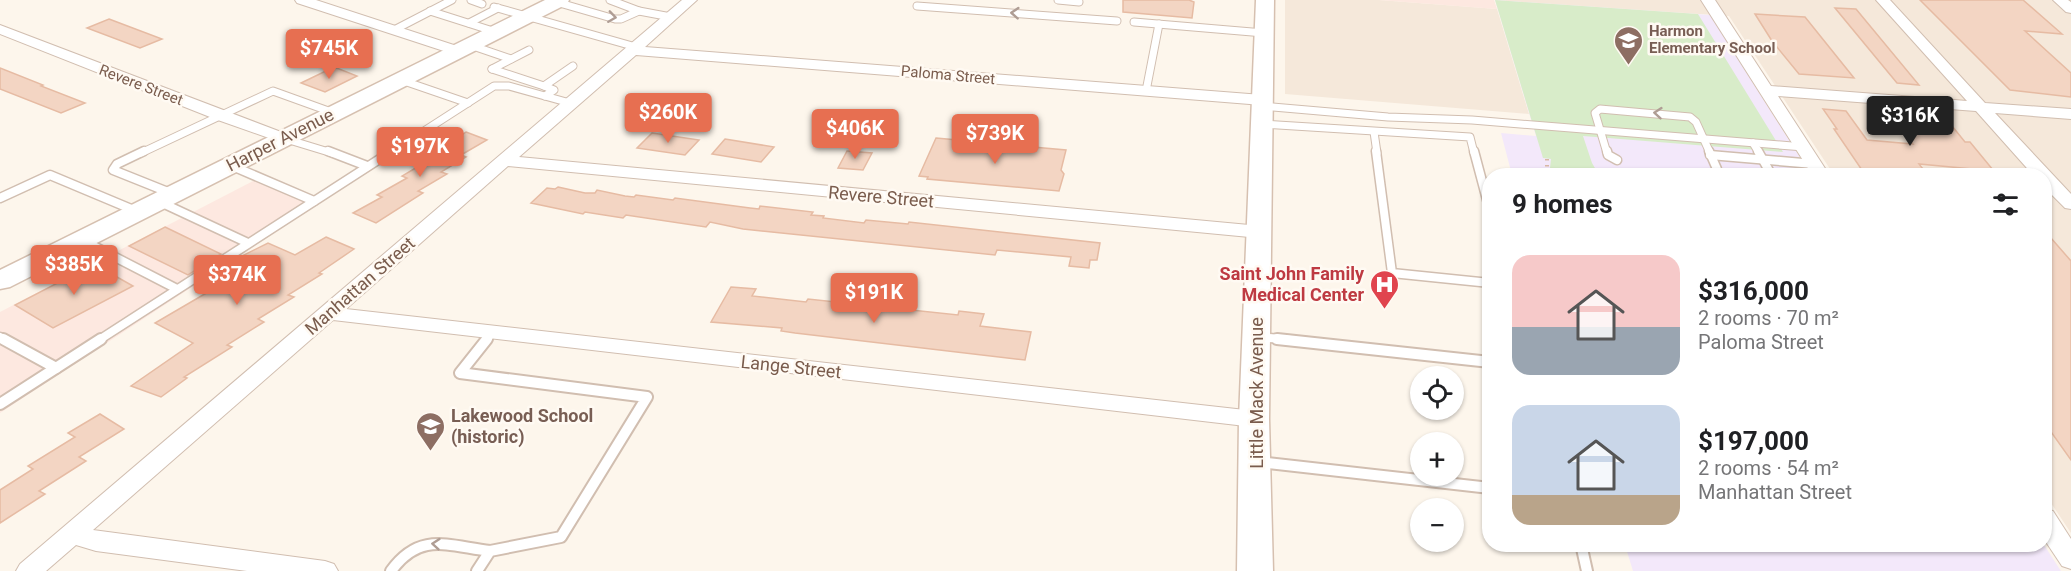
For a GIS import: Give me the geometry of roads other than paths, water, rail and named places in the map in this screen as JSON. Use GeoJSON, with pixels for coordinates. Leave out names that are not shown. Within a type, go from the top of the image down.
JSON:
{"type":"FeatureCollection","features":[{"type":"Feature","properties":{"kind":"main road","name":"Little Mack Avenue"},"geometry":{"type":"LineString","coordinates":[[1255,571],[1254,419],[1265,0]]}},
{"type":"Feature","properties":{"kind":"main road","name":"Harper Avenue"},"geometry":{"type":"LineString","coordinates":[[3,277],[82,240],[401,80],[466,40],[497,32],[558,1]]}},
{"type":"Feature","properties":{"kind":"street"},"geometry":{"type":"LineString","coordinates":[[302,0],[394,30],[466,40]]}},
{"type":"Feature","properties":{"kind":"street","name":"Manhattan Street"},"geometry":{"type":"LineString","coordinates":[[29,571],[690,0]]}},
{"type":"Feature","properties":{"kind":"street"},"geometry":{"type":"LineString","coordinates":[[1708,0],[1817,168]]}},
{"type":"Feature","properties":{"kind":"street"},"geometry":{"type":"LineString","coordinates":[[1883,0],[2037,168]]}},
{"type":"Feature","properties":{"kind":"street"},"geometry":{"type":"LineString","coordinates":[[2060,0],[2071,9]]}},
{"type":"Feature","properties":{"kind":"street","name":"Revere Street"},"geometry":{"type":"LineString","coordinates":[[0,29],[283,138]]}},
{"type":"Feature","properties":{"kind":"street","name":"Paloma Street"},"geometry":{"type":"LineString","coordinates":[[635,49],[1146,91],[1262,110]]}},
{"type":"Feature","properties":{"kind":"street"},"geometry":{"type":"LineString","coordinates":[[1766,90],[2071,114]]}},
{"type":"Feature","properties":{"kind":"street","name":"Revere Street"},"geometry":{"type":"LineString","coordinates":[[504,161],[1260,232]]}},
{"type":"Feature","properties":{"kind":"street"},"geometry":{"type":"LineString","coordinates":[[2052,184],[2071,204]]}},
{"type":"Feature","properties":{"kind":"street","name":"Lange Street"},"geometry":{"type":"LineString","coordinates":[[328,313],[1254,419]]}},
{"type":"Feature","properties":{"kind":"street"},"geometry":{"type":"LineString","coordinates":[[2052,530],[2071,559]]}},
{"type":"Feature","properties":{"kind":"street"},"geometry":{"type":"LineString","coordinates":[[72,534],[96,541],[325,571]]}},
{"type":"Feature","properties":{"kind":"lane"},"geometry":{"type":"LineString","coordinates":[[394,30],[452,0]]}},
{"type":"Feature","properties":{"kind":"lane"},"geometry":{"type":"LineString","coordinates":[[471,0],[482,4]]}},
{"type":"Feature","properties":{"kind":"lane"},"geometry":{"type":"LineString","coordinates":[[610,0],[639,11],[671,17]]}},
{"type":"Feature","properties":{"kind":"lane"},"geometry":{"type":"LineString","coordinates":[[1058,0],[1079,1],[1074,17]]}},
{"type":"Feature","properties":{"kind":"lane"},"geometry":{"type":"LineString","coordinates":[[558,1],[615,19],[621,19],[639,11]]}},
{"type":"Feature","properties":{"kind":"lane"},"geometry":{"type":"LineString","coordinates":[[920,3],[1117,21]]}},
{"type":"Feature","properties":{"kind":"lane"},"geometry":{"type":"LineString","coordinates":[[466,40],[496,8],[635,49]]}},
{"type":"Feature","properties":{"kind":"lane"},"geometry":{"type":"LineString","coordinates":[[430,11],[466,40],[511,59]]}},
{"type":"Feature","properties":{"kind":"lane"},"geometry":{"type":"LineString","coordinates":[[1134,22],[1264,33]]}},
{"type":"Feature","properties":{"kind":"lane"},"geometry":{"type":"LineString","coordinates":[[1146,91],[1159,24]]}},
{"type":"Feature","properties":{"kind":"lane"},"geometry":{"type":"LineString","coordinates":[[529,50],[492,69],[554,90],[545,96]]}},
{"type":"Feature","properties":{"kind":"lane"},"geometry":{"type":"LineString","coordinates":[[544,86],[573,66]]}},
{"type":"Feature","properties":{"kind":"lane"},"geometry":{"type":"LineString","coordinates":[[401,80],[468,103]]}},
{"type":"Feature","properties":{"kind":"lane"},"geometry":{"type":"LineString","coordinates":[[0,404],[494,86],[501,84],[570,103]]}},
{"type":"Feature","properties":{"kind":"lane"},"geometry":{"type":"LineString","coordinates":[[248,243],[113,170],[117,164],[273,91],[334,113]]}},
{"type":"Feature","properties":{"kind":"lane"},"geometry":{"type":"LineString","coordinates":[[1617,160],[1608,155],[1595,113],[1600,109],[1684,116],[1696,122],[1717,168]]}},
{"type":"Feature","properties":{"kind":"lane"},"geometry":{"type":"LineString","coordinates":[[1262,110],[1472,120],[1804,147]]}},
{"type":"Feature","properties":{"kind":"lane"},"geometry":{"type":"LineString","coordinates":[[1262,110],[1374,132],[1412,132],[1470,137],[1482,182]]}},
{"type":"Feature","properties":{"kind":"lane"},"geometry":{"type":"LineString","coordinates":[[1374,132],[1392,273],[1482,282]]}},
{"type":"Feature","properties":{"kind":"lane"},"geometry":{"type":"LineString","coordinates":[[283,138],[317,147],[368,166]]}},
{"type":"Feature","properties":{"kind":"lane"},"geometry":{"type":"LineString","coordinates":[[1753,143],[1767,168]]}},
{"type":"Feature","properties":{"kind":"lane"},"geometry":{"type":"LineString","coordinates":[[1710,155],[1762,159],[1808,168]]}},
{"type":"Feature","properties":{"kind":"lane"},"geometry":{"type":"LineString","coordinates":[[230,165],[314,201]]}},
{"type":"Feature","properties":{"kind":"lane"},"geometry":{"type":"LineString","coordinates":[[0,198],[50,175],[137,212]]}},
{"type":"Feature","properties":{"kind":"lane"},"geometry":{"type":"LineString","coordinates":[[82,240],[177,289]]}},
{"type":"Feature","properties":{"kind":"lane"},"geometry":{"type":"LineString","coordinates":[[391,571],[400,559],[428,543],[490,551],[561,537],[647,397],[460,374],[492,333]]}},
{"type":"Feature","properties":{"kind":"lane"},"geometry":{"type":"LineString","coordinates":[[0,337],[56,368]]}},
{"type":"Feature","properties":{"kind":"lane"},"geometry":{"type":"LineString","coordinates":[[1257,337],[1482,361]]}},
{"type":"Feature","properties":{"kind":"lane"},"geometry":{"type":"LineString","coordinates":[[1256,462],[1482,487]]}},
{"type":"Feature","properties":{"kind":"lane"},"geometry":{"type":"LineString","coordinates":[[477,571],[490,551]]}},
{"type":"Feature","properties":{"kind":"lane"},"geometry":{"type":"LineString","coordinates":[[1583,552],[1587,571]]}},
{"type":"Feature","properties":{"kind":"place","name":"Harmon Elementary School"},"geometry":{"type":"Point","coordinates":[1628,66]}},
{"type":"Feature","properties":{"kind":"place","name":"Saint John Family Medical Center"},"geometry":{"type":"Point","coordinates":[1385,310]}},
{"type":"Feature","properties":{"kind":"place","name":"Lakewood School (historic)"},"geometry":{"type":"Point","coordinates":[430,452]}}]}
